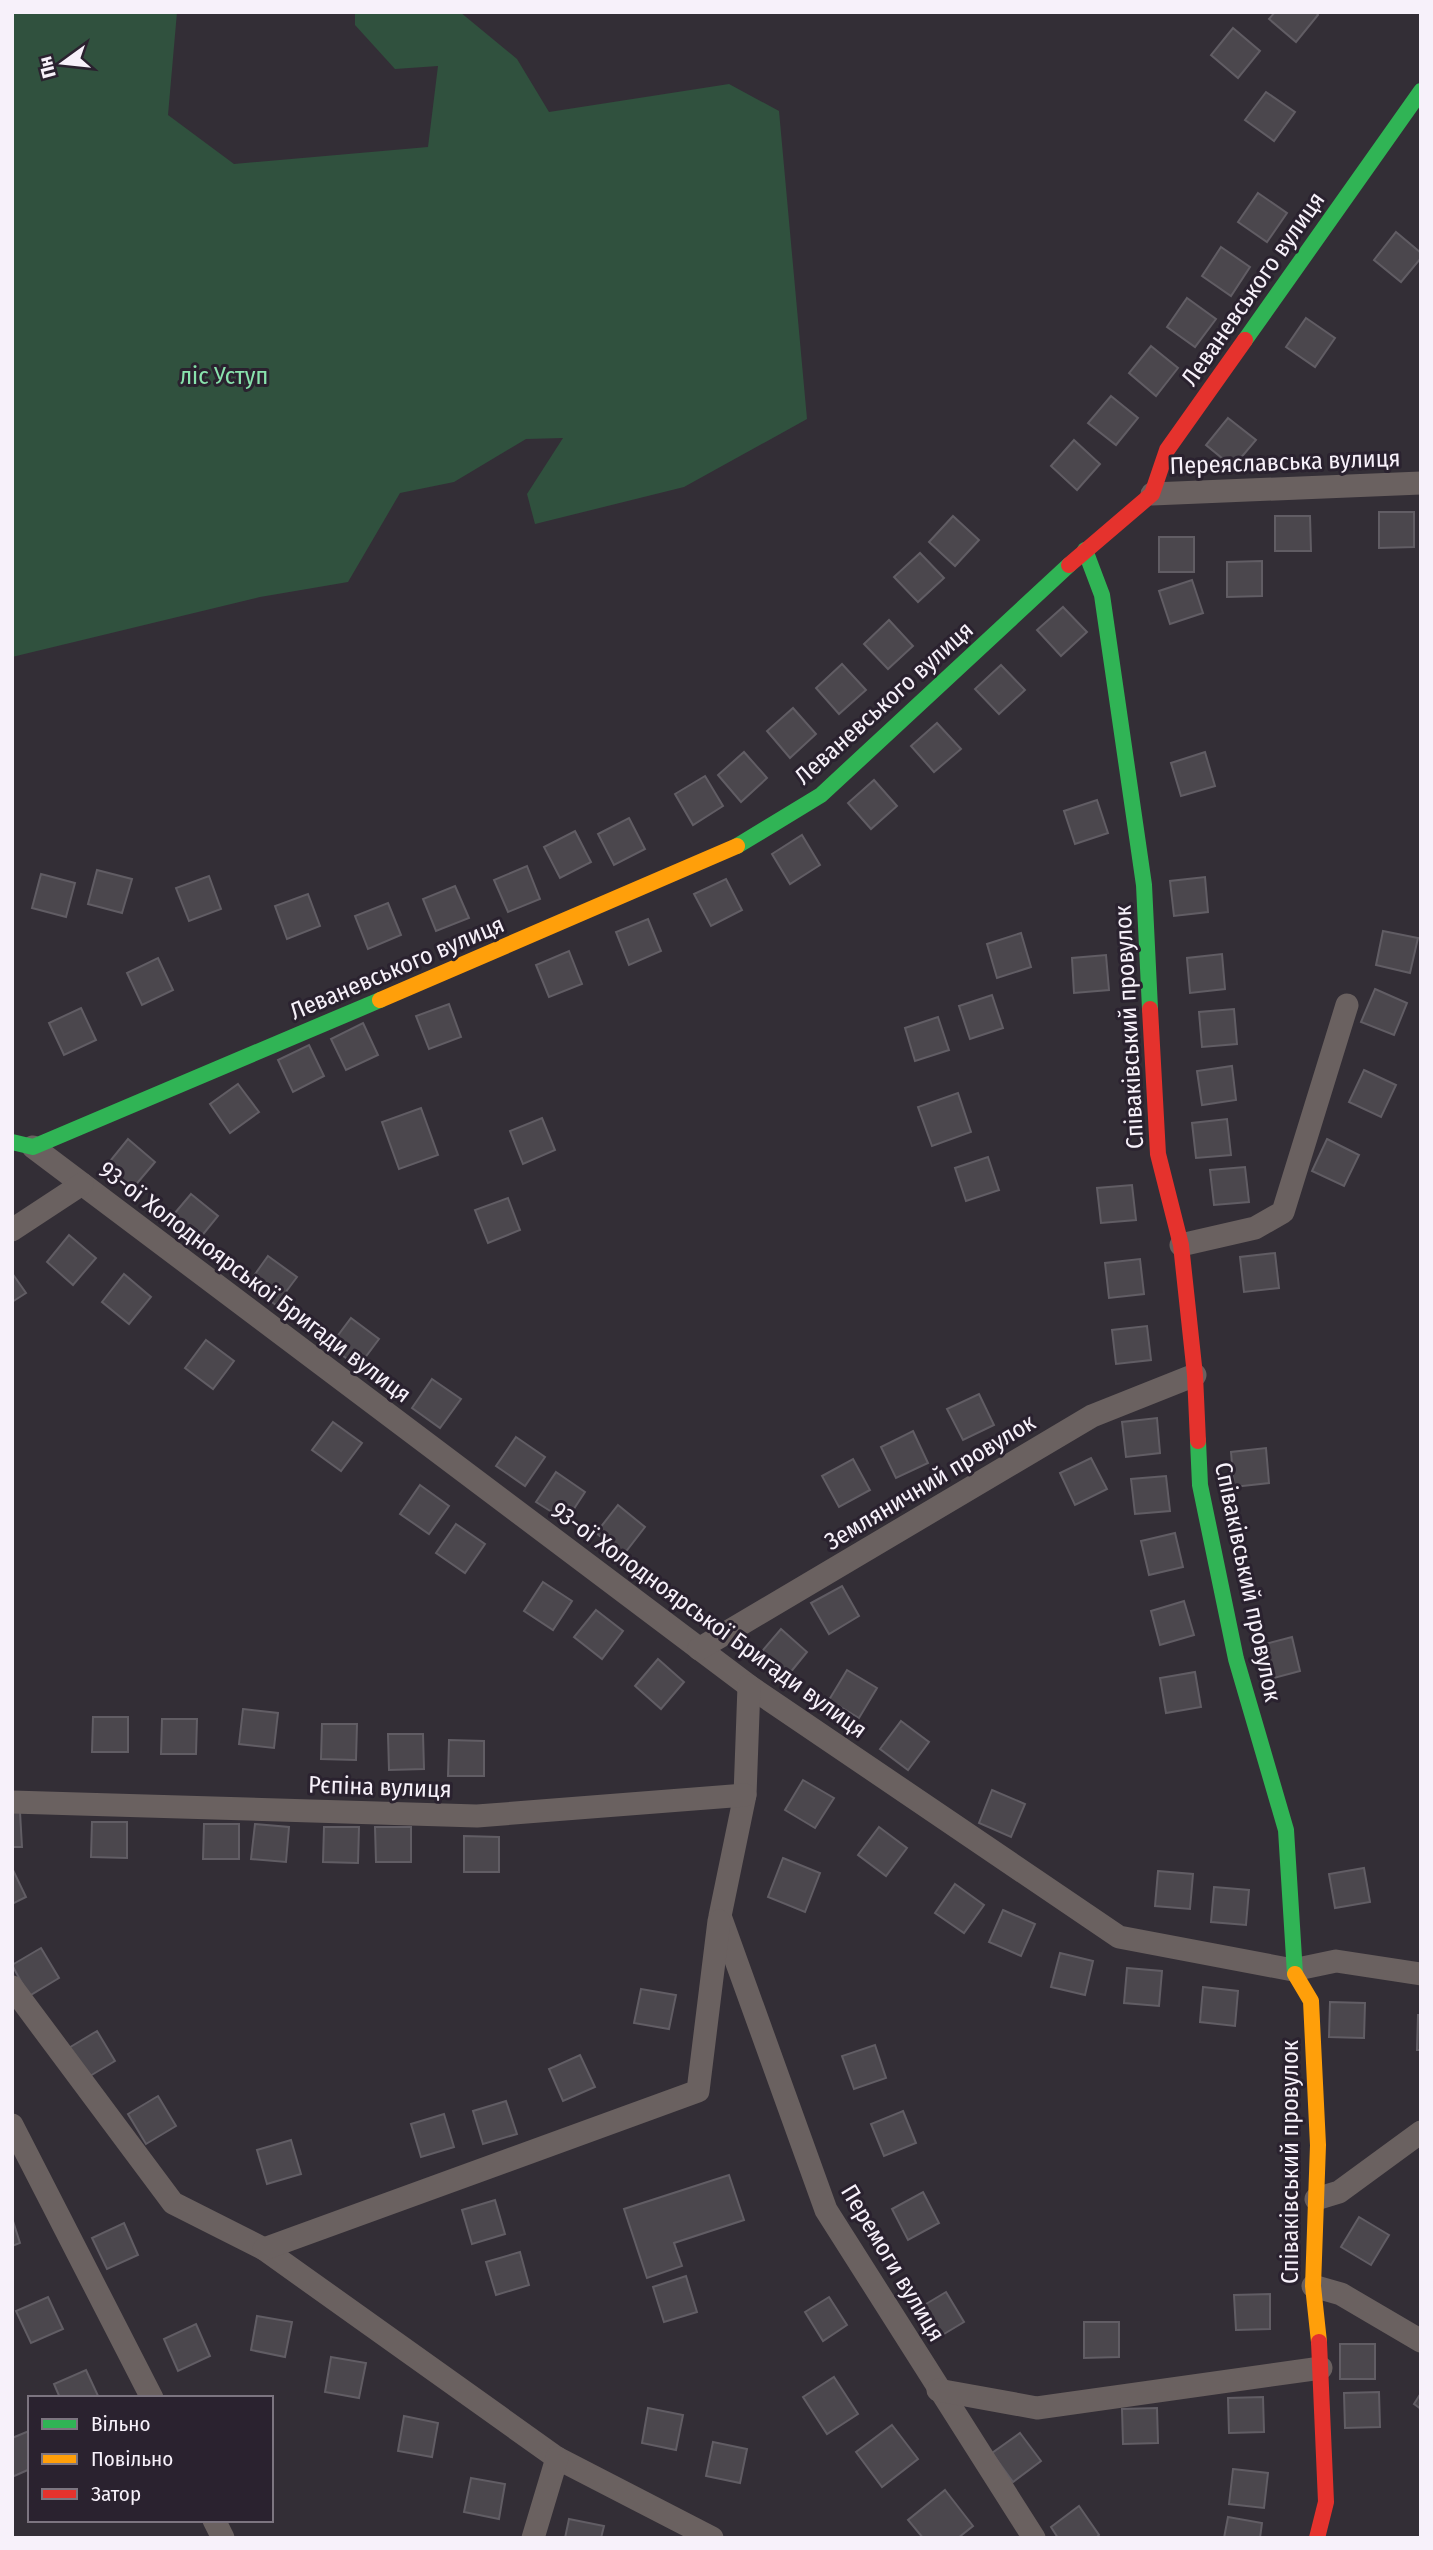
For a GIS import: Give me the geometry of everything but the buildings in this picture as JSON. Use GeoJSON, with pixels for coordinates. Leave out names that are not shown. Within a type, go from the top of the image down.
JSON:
{"type":"FeatureCollection","features":[{"type":"Feature","properties":{"kind":"street","name":"Леваневського вулиця"},"geometry":{"type":"LineString","coordinates":[[23,1144],[724,854],[821,795],[1085,550],[1152,494],[1167,450],[1421,91]]}},
{"type":"Feature","properties":{"kind":"street","name":"Переяславська вулиця"},"geometry":{"type":"LineString","coordinates":[[1152,494],[1421,483]]}},
{"type":"Feature","properties":{"kind":"street","name":"Співаківський провулок"},"geometry":{"type":"LineString","coordinates":[[1085,550],[1102,595],[1144,885],[1158,1154],[1181,1245],[1195,1375],[1203,1499],[1236,1659],[1286,1830],[1293,1970],[1311,2001],[1318,2145],[1313,2287],[1321,2368],[1326,2502],[1317,2538]]}},
{"type":"Feature","properties":{"kind":"street"},"geometry":{"type":"LineString","coordinates":[[1181,1245],[1255,1228],[1283,1212],[1347,1006]]}},
{"type":"Feature","properties":{"kind":"street","name":"93-ої Холодноярської Бригади вулиця"},"geometry":{"type":"LineString","coordinates":[[23,1144],[82,1184],[748,1686],[1119,1937],[1293,1970],[1336,1961],[1421,1974]]}},
{"type":"Feature","properties":{"kind":"street"},"geometry":{"type":"LineString","coordinates":[[12,1230],[82,1184]]}},
{"type":"Feature","properties":{"kind":"street","name":"Земляничний провулок"},"geometry":{"type":"LineString","coordinates":[[699,1649],[1092,1416],[1195,1375]]}},
{"type":"Feature","properties":{"kind":"street"},"geometry":{"type":"LineString","coordinates":[[264,2249],[698,2091],[720,1916],[745,1795],[748,1686]]}},
{"type":"Feature","properties":{"kind":"street","name":"Рєпіна вулиця"},"geometry":{"type":"LineString","coordinates":[[12,1802],[477,1816],[745,1795]]}},
{"type":"Feature","properties":{"kind":"street","name":"Перемоги вулиця"},"geometry":{"type":"LineString","coordinates":[[720,1916],[826,2210],[1034,2538]]}},
{"type":"Feature","properties":{"kind":"street"},"geometry":{"type":"LineString","coordinates":[[12,1987],[173,2203],[264,2249],[557,2458],[712,2538]]}},
{"type":"Feature","properties":{"kind":"street"},"geometry":{"type":"LineString","coordinates":[[12,2126],[21,2160],[151,2396]]}},
{"type":"Feature","properties":{"kind":"street"},"geometry":{"type":"LineString","coordinates":[[1316,2199],[1339,2192],[1421,2132]]}},
{"type":"Feature","properties":{"kind":"street"},"geometry":{"type":"LineString","coordinates":[[1313,2287],[1341,2294],[1421,2341]]}},
{"type":"Feature","properties":{"kind":"street"},"geometry":{"type":"LineString","coordinates":[[938,2390],[1037,2408],[1321,2368]]}},
{"type":"Feature","properties":{"kind":"street"},"geometry":{"type":"LineString","coordinates":[[533,2538],[557,2458]]}},
{"type":"Feature","properties":{"kind":"street"},"geometry":{"type":"LineString","coordinates":[[215,2522],[222,2538]]}},
{"type":"Feature","properties":{"kind":"green space","name":"ліс Уступ"},"geometry":{"type":"Polygon","coordinates":[[[12,12],[177,12],[168,115],[234,164],[428,147],[438,66],[395,69],[355,25],[355,12],[460,12],[517,59],[549,112],[729,84],[779,111],[807,419],[684,487],[535,524],[527,494],[563,438],[526,439],[454,482],[400,493],[348,582],[260,597],[12,657],[12,12]]]}},
{"type":"Feature","properties":{"kind":"traffic: fast"},"geometry":{"type":"LineString","coordinates":[[1245,340],[1421,91]]}},
{"type":"Feature","properties":{"kind":"traffic: fast"},"geometry":{"type":"LineString","coordinates":[[1085,550],[1102,595],[1144,885],[1150,1009]]}},
{"type":"Feature","properties":{"kind":"traffic: fast"},"geometry":{"type":"LineString","coordinates":[[737,846],[821,795],[1069,565]]}},
{"type":"Feature","properties":{"kind":"traffic: fast"},"geometry":{"type":"LineString","coordinates":[[12,1142],[33,1147],[380,1000]]}},
{"type":"Feature","properties":{"kind":"traffic: fast"},"geometry":{"type":"LineString","coordinates":[[1198,1441],[1200,1485],[1236,1659],[1286,1830],[1295,1974]]}},
{"type":"Feature","properties":{"kind":"traffic: slow"},"geometry":{"type":"LineString","coordinates":[[380,1000],[737,846]]}},
{"type":"Feature","properties":{"kind":"traffic: slow"},"geometry":{"type":"LineString","coordinates":[[1295,1974],[1311,2001],[1318,2145],[1313,2286],[1319,2342]]}},
{"type":"Feature","properties":{"kind":"traffic: jam"},"geometry":{"type":"LineString","coordinates":[[1069,565],[1152,494],[1167,450],[1245,340]]}},
{"type":"Feature","properties":{"kind":"traffic: jam"},"geometry":{"type":"LineString","coordinates":[[1150,1009],[1158,1154],[1181,1245],[1195,1375],[1198,1441]]}},
{"type":"Feature","properties":{"kind":"traffic: jam"},"geometry":{"type":"LineString","coordinates":[[1317,2538],[1326,2502],[1319,2342]]}}]}
